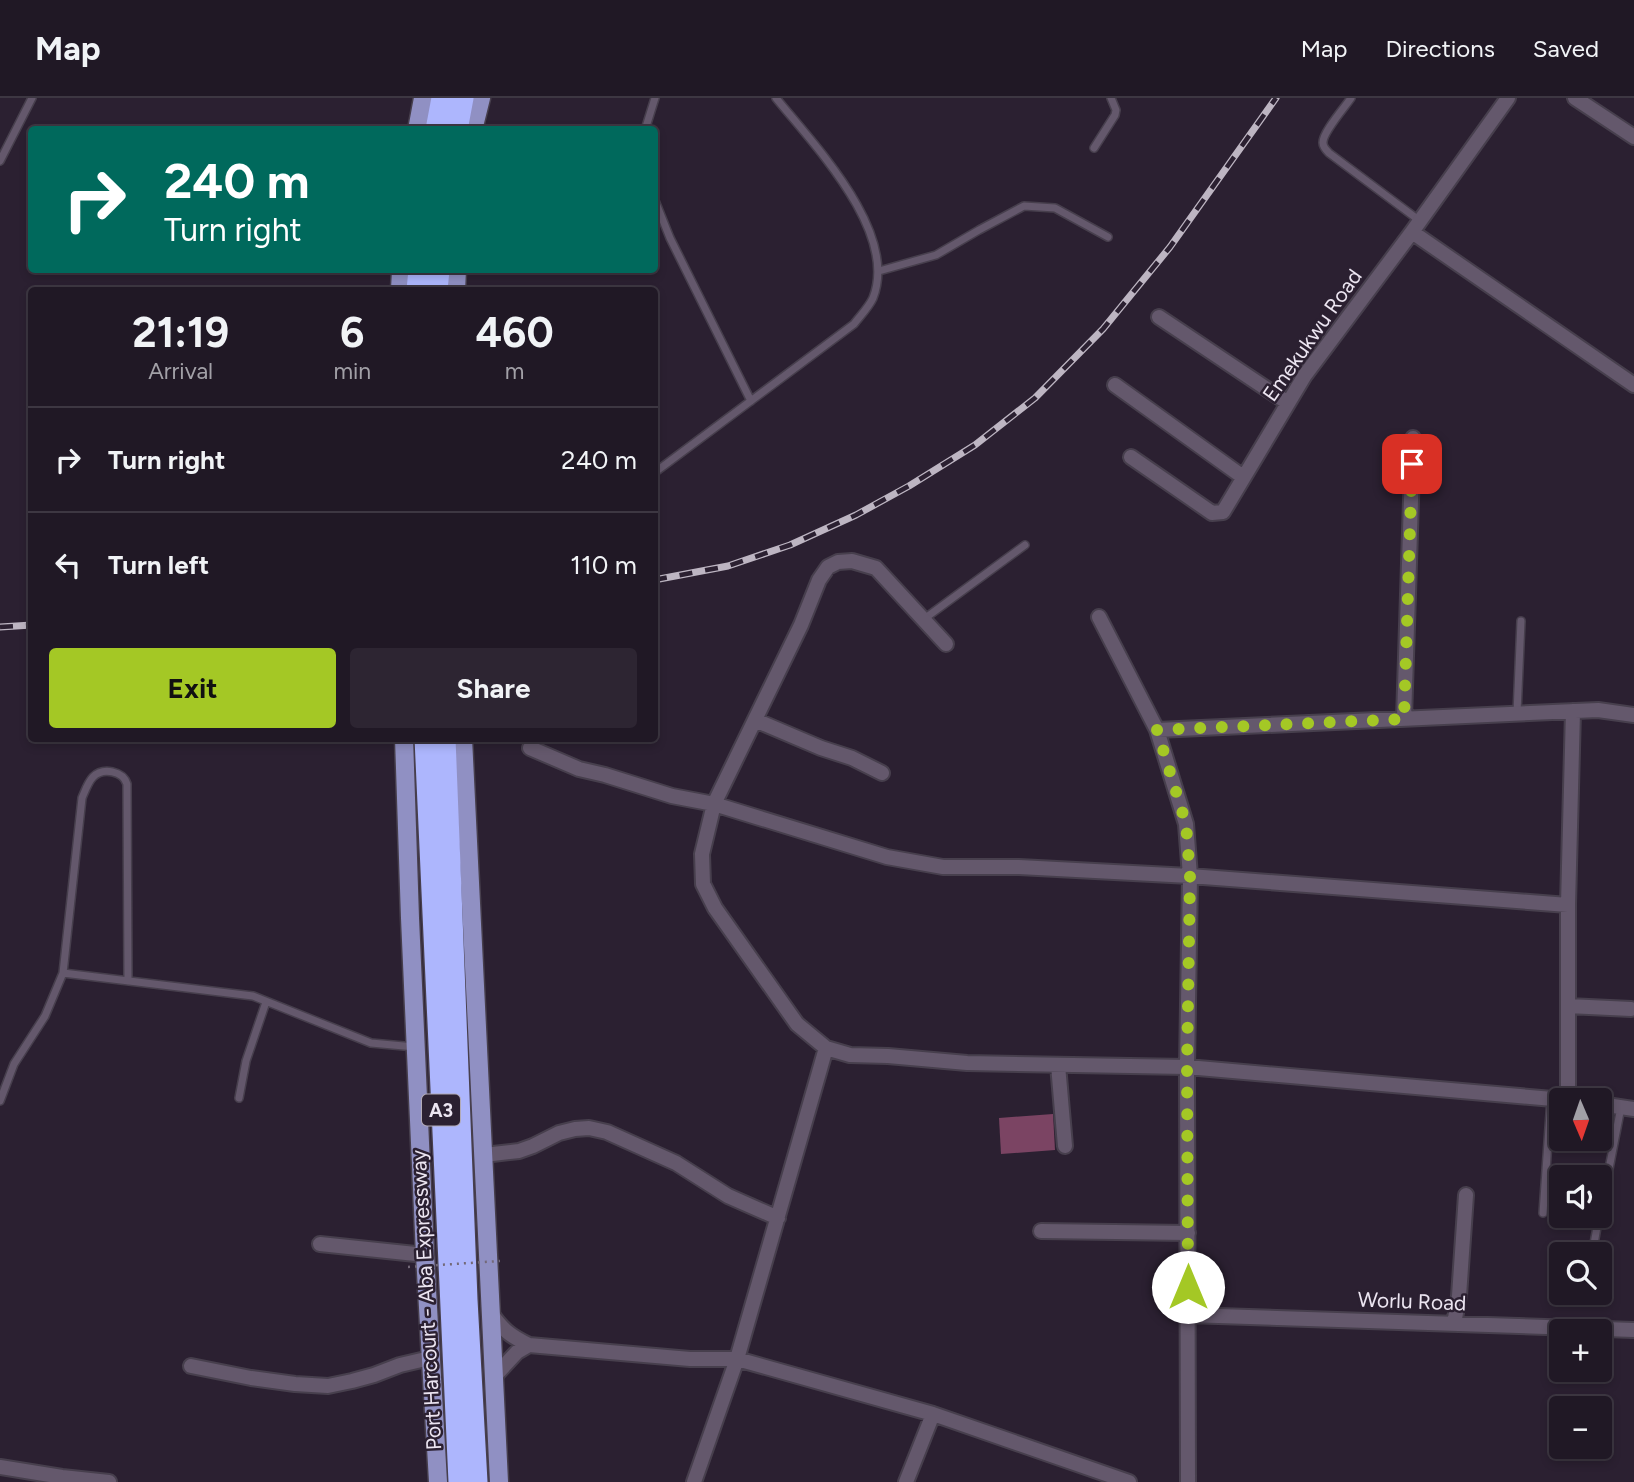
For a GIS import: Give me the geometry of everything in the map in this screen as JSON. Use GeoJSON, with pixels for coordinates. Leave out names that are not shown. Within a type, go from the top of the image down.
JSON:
{"type":"FeatureCollection","features":[{"type":"Feature","properties":{"kind":"highway"},"geometry":{"type":"LineString","coordinates":[[437,126],[442,98]]}},
{"type":"Feature","properties":{"kind":"highway"},"geometry":{"type":"LineString","coordinates":[[458,126],[463,98]]}},
{"type":"Feature","properties":{"kind":"highway","name":"Port Harcourt - Aba Expressway"},"geometry":{"type":"LineString","coordinates":[[425,742],[459,1482]]}},
{"type":"Feature","properties":{"kind":"highway","name":"Port Harcourt - Aba Expressway"},"geometry":{"type":"LineString","coordinates":[[445,742],[467,1300],[477,1482]]}},
{"type":"Feature","properties":{"kind":"main road"},"geometry":{"type":"LineString","coordinates":[[418,126],[423,98]]}},
{"type":"Feature","properties":{"kind":"main road"},"geometry":{"type":"LineString","coordinates":[[474,126],[481,98]]}},
{"type":"Feature","properties":{"kind":"main road"},"geometry":{"type":"LineString","coordinates":[[404,742],[425,1255],[438,1482]]}},
{"type":"Feature","properties":{"kind":"main road"},"geometry":{"type":"LineString","coordinates":[[463,742],[499,1482]]}},
{"type":"Feature","properties":{"kind":"street","name":"Emekukwu Road"},"geometry":{"type":"LineString","coordinates":[[1131,457],[1212,513],[1223,512],[1305,375],[1507,98]]}},
{"type":"Feature","properties":{"kind":"street"},"geometry":{"type":"LineString","coordinates":[[1575,98],[1634,137]]}},
{"type":"Feature","properties":{"kind":"street"},"geometry":{"type":"LineString","coordinates":[[1416,226],[1634,385]]}},
{"type":"Feature","properties":{"kind":"street"},"geometry":{"type":"LineString","coordinates":[[1159,317],[1288,403]]}},
{"type":"Feature","properties":{"kind":"street"},"geometry":{"type":"LineString","coordinates":[[1115,385],[1243,477]]}},
{"type":"Feature","properties":{"kind":"street"},"geometry":{"type":"LineString","coordinates":[[1404,719],[1413,438]]}},
{"type":"Feature","properties":{"kind":"street"},"geometry":{"type":"LineString","coordinates":[[946,644],[876,568],[852,561],[838,562],[828,567],[819,580],[801,625],[714,804],[702,855],[703,884],[715,908],[797,1024],[826,1048],[850,1055],[967,1063],[1187,1067],[1549,1098]]}},
{"type":"Feature","properties":{"kind":"street"},"geometry":{"type":"LineString","coordinates":[[1099,617],[1157,730],[1186,824],[1190,876],[1187,1067],[1188,1482]]}},
{"type":"Feature","properties":{"kind":"street"},"geometry":{"type":"LineString","coordinates":[[1157,730],[1598,710],[1634,715]]}},
{"type":"Feature","properties":{"kind":"street"},"geometry":{"type":"LineString","coordinates":[[1571,1088],[1568,905],[1573,711]]}},
{"type":"Feature","properties":{"kind":"street"},"geometry":{"type":"LineString","coordinates":[[755,720],[852,758],[882,773]]}},
{"type":"Feature","properties":{"kind":"street"},"geometry":{"type":"LineString","coordinates":[[530,748],[579,769],[671,796],[714,804],[887,857],[943,867],[1019,867],[1190,876],[1568,905]]}},
{"type":"Feature","properties":{"kind":"street"},"geometry":{"type":"LineString","coordinates":[[1568,1006],[1631,1009]]}},
{"type":"Feature","properties":{"kind":"street"},"geometry":{"type":"LineString","coordinates":[[694,1482],[737,1360],[826,1048]]}},
{"type":"Feature","properties":{"kind":"street"},"geometry":{"type":"LineString","coordinates":[[1058,1065],[1065,1146]]}},
{"type":"Feature","properties":{"kind":"street"},"geometry":{"type":"LineString","coordinates":[[484,1154],[519,1151],[559,1133],[589,1128],[607,1132],[676,1163],[728,1196],[778,1218]]}},
{"type":"Feature","properties":{"kind":"street"},"geometry":{"type":"LineString","coordinates":[[1454,1324],[1460,1296],[1466,1195]]}},
{"type":"Feature","properties":{"kind":"street"},"geometry":{"type":"LineString","coordinates":[[1041,1231],[1188,1233]]}},
{"type":"Feature","properties":{"kind":"street"},"geometry":{"type":"LineString","coordinates":[[320,1244],[425,1255]]}},
{"type":"Feature","properties":{"kind":"street"},"geometry":{"type":"LineString","coordinates":[[491,1312],[510,1336],[529,1345],[690,1359],[737,1360],[933,1415],[1095,1476],[1129,1482]]}},
{"type":"Feature","properties":{"kind":"street","name":"Worlu Road"},"geometry":{"type":"LineString","coordinates":[[1188,1315],[1634,1330]]}},
{"type":"Feature","properties":{"kind":"street"},"geometry":{"type":"LineString","coordinates":[[493,1378],[517,1352],[529,1345]]}},
{"type":"Feature","properties":{"kind":"street"},"geometry":{"type":"LineString","coordinates":[[191,1366],[251,1378],[328,1385],[352,1381],[430,1358]]}},
{"type":"Feature","properties":{"kind":"street"},"geometry":{"type":"LineString","coordinates":[[906,1482],[933,1415]]}},
{"type":"Feature","properties":{"kind":"street"},"geometry":{"type":"LineString","coordinates":[[0,1467],[109,1482]]}},
{"type":"Feature","properties":{"kind":"lane"},"geometry":{"type":"LineString","coordinates":[[0,161],[30,100],[20,98]]}},
{"type":"Feature","properties":{"kind":"lane"},"geometry":{"type":"LineString","coordinates":[[646,126],[655,98]]}},
{"type":"Feature","properties":{"kind":"lane"},"geometry":{"type":"LineString","coordinates":[[658,470],[854,324],[873,299],[879,271],[874,240],[846,184],[776,98]]}},
{"type":"Feature","properties":{"kind":"lane"},"geometry":{"type":"LineString","coordinates":[[1094,148],[1115,115],[1116,110],[1111,98]]}},
{"type":"Feature","properties":{"kind":"lane"},"geometry":{"type":"LineString","coordinates":[[1351,98],[1325,135],[1325,148],[1416,226]]}},
{"type":"Feature","properties":{"kind":"lane"},"geometry":{"type":"LineString","coordinates":[[879,271],[936,255],[1024,206],[1055,208],[1108,237]]}},
{"type":"Feature","properties":{"kind":"lane"},"geometry":{"type":"LineString","coordinates":[[658,208],[670,238],[751,401]]}},
{"type":"Feature","properties":{"kind":"lane"},"geometry":{"type":"LineString","coordinates":[[924,619],[1025,545]]}},
{"type":"Feature","properties":{"kind":"lane"},"geometry":{"type":"LineString","coordinates":[[1517,713],[1521,621]]}},
{"type":"Feature","properties":{"kind":"lane"},"geometry":{"type":"LineString","coordinates":[[0,1101],[14,1064],[45,1016],[63,973],[82,798],[91,779],[108,771],[118,773],[125,778],[127,784],[128,981]]}},
{"type":"Feature","properties":{"kind":"lane"},"geometry":{"type":"LineString","coordinates":[[63,973],[253,996],[371,1043],[416,1047]]}},
{"type":"Feature","properties":{"kind":"lane"},"geometry":{"type":"LineString","coordinates":[[239,1098],[246,1061],[266,1002]]}},
{"type":"Feature","properties":{"kind":"lane"},"geometry":{"type":"LineString","coordinates":[[1612,1168],[1628,1108]]}},
{"type":"Feature","properties":{"kind":"lane"},"geometry":{"type":"LineString","coordinates":[[1543,1213],[1549,1127]]}},
{"type":"Feature","properties":{"kind":"path"},"geometry":{"type":"LineString","coordinates":[[408,1267],[500,1261]]}},
{"type":"Feature","properties":{"kind":"building"},"geometry":{"type":"Polygon","coordinates":[[[1053,1114],[1055,1150],[1001,1154],[999,1118],[1053,1114]]]}},
{"type":"Feature","properties":{"kind":"railway"},"geometry":{"type":"LineString","coordinates":[[658,579],[728,566],[790,545],[856,515],[975,445],[1035,398],[1103,329],[1170,247],[1276,98]]}},
{"type":"Feature","properties":{"kind":"railway"},"geometry":{"type":"LineString","coordinates":[[0,627],[28,625]]}},
{"type":"Feature","properties":{"kind":"route"},"geometry":{"type":"LineString","coordinates":[[1188,1287],[1190,876],[1186,824],[1157,730],[1404,719],[1412,464]]}}]}
